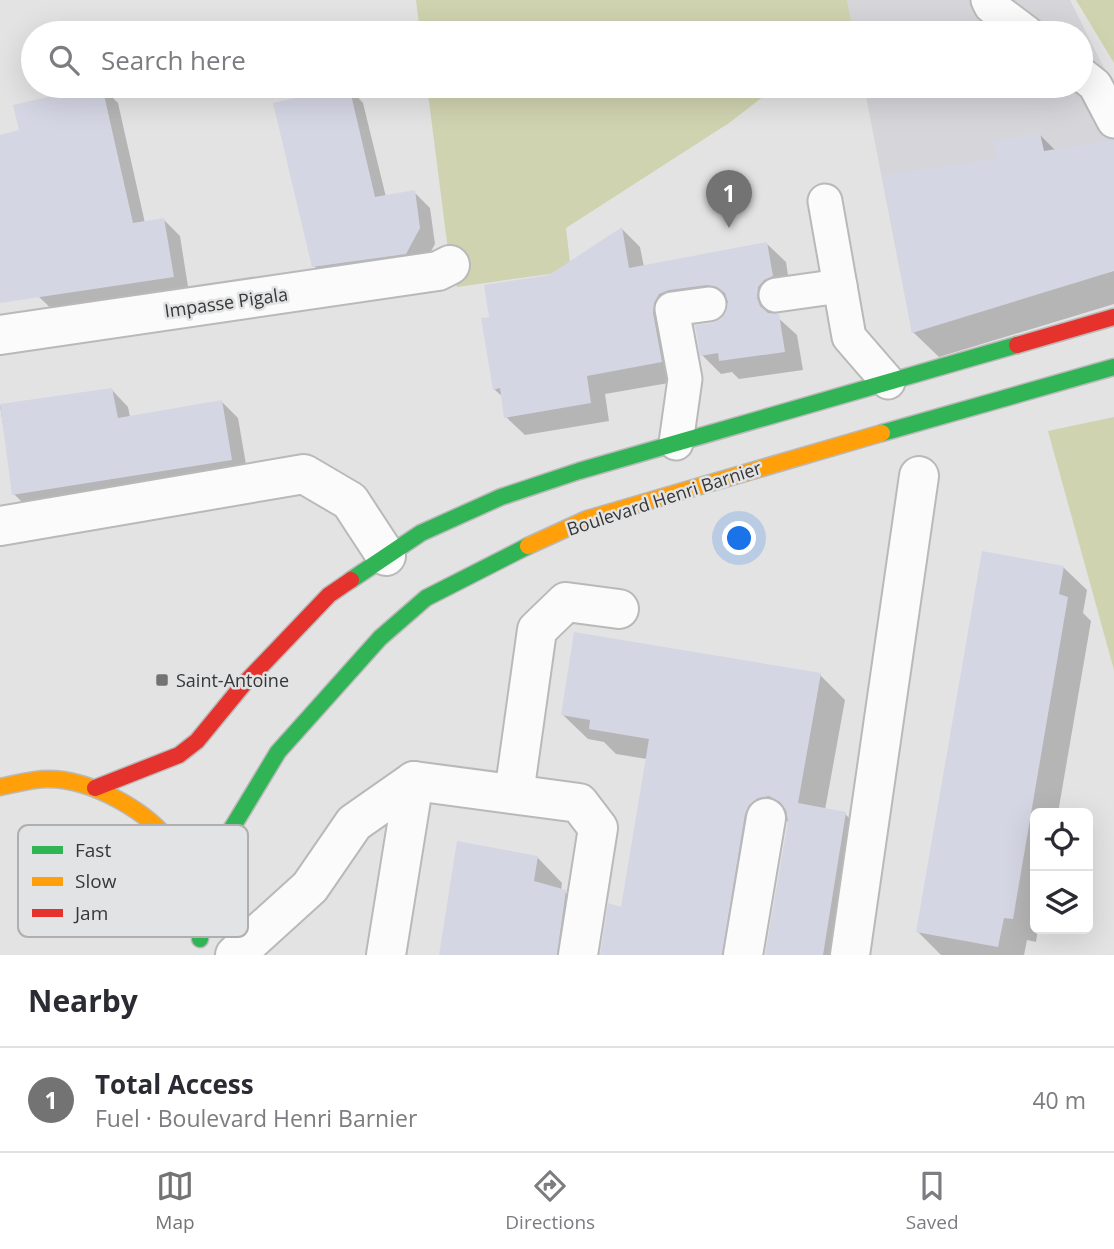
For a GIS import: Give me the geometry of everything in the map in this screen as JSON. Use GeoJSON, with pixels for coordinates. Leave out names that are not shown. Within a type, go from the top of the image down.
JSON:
{"type":"FeatureCollection","features":[{"type":"Feature","properties":{"kind":"main road"},"geometry":{"type":"LineString","coordinates":[[95,788],[179,755],[197,741],[243,685],[329,595],[422,533],[501,497],[676,443],[1114,317]]}},
{"type":"Feature","properties":{"kind":"main road","name":"Boulevard Henri Barnier"},"geometry":{"type":"LineString","coordinates":[[232,825],[278,752],[380,638],[426,598],[507,555],[587,519],[1114,367]]}},
{"type":"Feature","properties":{"kind":"main road"},"geometry":{"type":"LineString","coordinates":[[0,787],[49,779],[95,788],[139,811],[153,825]]}},
{"type":"Feature","properties":{"kind":"street","name":"Impasse Pigala"},"geometry":{"type":"LineString","coordinates":[[0,335],[438,271],[450,265]]}},
{"type":"Feature","properties":{"kind":"street"},"geometry":{"type":"LineString","coordinates":[[0,526],[304,474],[350,501],[386,556]]}},
{"type":"Feature","properties":{"kind":"street"},"geometry":{"type":"LineString","coordinates":[[850,955],[919,476]]}},
{"type":"Feature","properties":{"kind":"street"},"geometry":{"type":"LineString","coordinates":[[514,794],[537,629],[566,603],[619,609]]}},
{"type":"Feature","properties":{"kind":"street"},"geometry":{"type":"LineString","coordinates":[[386,955],[414,781]]}},
{"type":"Feature","properties":{"kind":"street"},"geometry":{"type":"LineString","coordinates":[[235,955],[310,887],[354,823],[414,781],[579,803],[598,828],[578,955]]}},
{"type":"Feature","properties":{"kind":"street"},"geometry":{"type":"LineString","coordinates":[[743,955],[766,818]]}},
{"type":"Feature","properties":{"kind":"lane"},"geometry":{"type":"LineString","coordinates":[[988,0],[991,6],[1011,21]]}},
{"type":"Feature","properties":{"kind":"lane"},"geometry":{"type":"LineString","coordinates":[[1093,83],[1114,121]]}},
{"type":"Feature","properties":{"kind":"lane"},"geometry":{"type":"LineString","coordinates":[[825,201],[849,337],[888,382]]}},
{"type":"Feature","properties":{"kind":"lane"},"geometry":{"type":"LineString","coordinates":[[776,295],[840,286]]}},
{"type":"Feature","properties":{"kind":"lane"},"geometry":{"type":"LineString","coordinates":[[676,443],[685,379],[672,309],[709,304]]}},
{"type":"Feature","properties":{"kind":"shaded area"},"geometry":{"type":"Polygon","coordinates":[[[847,0],[1070,0],[1080,21],[851,21],[847,0]]]}},
{"type":"Feature","properties":{"kind":"shaded area"},"geometry":{"type":"Polygon","coordinates":[[[1093,46],[1114,88],[1114,270],[912,333],[866,98],[1093,98],[1093,46]]]}},
{"type":"Feature","properties":{"kind":"green space"},"geometry":{"type":"Polygon","coordinates":[[[416,0],[847,0],[851,21],[419,21],[416,0]]]}},
{"type":"Feature","properties":{"kind":"green space"},"geometry":{"type":"Polygon","coordinates":[[[1076,0],[1114,0],[1114,63],[1093,28],[1093,21],[1089,21],[1076,0]]]}},
{"type":"Feature","properties":{"kind":"green space"},"geometry":{"type":"Polygon","coordinates":[[[429,98],[761,98],[729,123],[566,228],[571,271],[457,287],[450,265],[429,98]]]}},
{"type":"Feature","properties":{"kind":"green space"},"geometry":{"type":"Polygon","coordinates":[[[1114,417],[1114,670],[1048,431],[1114,417]]]}},
{"type":"Feature","properties":{"kind":"building"},"geometry":{"type":"Polygon","coordinates":[[[44,98],[105,98],[133,223],[164,218],[174,277],[0,303],[0,135],[19,130],[13,105],[44,98]]]}},
{"type":"Feature","properties":{"kind":"building"},"geometry":{"type":"Polygon","coordinates":[[[295,98],[352,98],[375,197],[415,190],[420,228],[406,254],[312,267],[273,103],[295,98]]]}},
{"type":"Feature","properties":{"kind":"building"},"geometry":{"type":"Polygon","coordinates":[[[1040,133],[1044,151],[1114,140],[1114,271],[912,333],[883,175],[997,159],[993,141],[1040,133]]]}},
{"type":"Feature","properties":{"kind":"building"},"geometry":{"type":"Polygon","coordinates":[[[622,227],[629,268],[767,242],[773,276],[758,287],[757,298],[760,306],[768,313],[779,314],[785,352],[719,361],[718,353],[700,356],[695,325],[721,319],[728,302],[725,293],[717,287],[707,285],[669,290],[659,294],[653,313],[662,362],[587,376],[591,403],[504,418],[500,388],[493,390],[481,318],[489,317],[484,285],[549,275],[622,227]]]}},
{"type":"Feature","properties":{"kind":"building"},"geometry":{"type":"Polygon","coordinates":[[[112,388],[118,418],[222,400],[232,460],[12,495],[0,404],[112,388]]]}},
{"type":"Feature","properties":{"kind":"building"},"geometry":{"type":"Polygon","coordinates":[[[982,551],[1064,566],[1059,594],[1068,597],[1013,919],[1004,918],[998,947],[916,932],[982,551]]]}},
{"type":"Feature","properties":{"kind":"building"},"geometry":{"type":"Polygon","coordinates":[[[574,632],[821,673],[798,803],[846,812],[823,955],[765,955],[788,821],[786,810],[780,802],[769,796],[758,798],[749,805],[745,814],[722,955],[600,955],[608,903],[621,907],[649,739],[589,729],[590,720],[561,715],[574,632]]]}},
{"type":"Feature","properties":{"kind":"building"},"geometry":{"type":"Polygon","coordinates":[[[457,841],[538,856],[534,881],[566,890],[557,955],[439,955],[457,841]]]}},
{"type":"Feature","properties":{"kind":"traffic: fast"},"geometry":{"type":"LineString","coordinates":[[351,580],[421,533],[501,497],[579,471],[1017,345]]}},
{"type":"Feature","properties":{"kind":"traffic: fast"},"geometry":{"type":"LineString","coordinates":[[882,433],[1114,367]]}},
{"type":"Feature","properties":{"kind":"traffic: fast"},"geometry":{"type":"LineString","coordinates":[[234,825],[278,752],[380,638],[426,598],[528,546]]}},
{"type":"Feature","properties":{"kind":"traffic: slow"},"geometry":{"type":"LineString","coordinates":[[528,546],[587,519],[882,433]]}},
{"type":"Feature","properties":{"kind":"traffic: slow"},"geometry":{"type":"LineString","coordinates":[[0,787],[36,780],[65,780],[118,799],[154,825]]}},
{"type":"Feature","properties":{"kind":"traffic: jam"},"geometry":{"type":"LineString","coordinates":[[1017,345],[1114,317]]}},
{"type":"Feature","properties":{"kind":"traffic: jam"},"geometry":{"type":"LineString","coordinates":[[95,788],[179,755],[197,741],[243,685],[329,595],[351,580]]}},
{"type":"Feature","properties":{"kind":"place","name":"Total Access"},"geometry":{"type":"Point","coordinates":[729,228]}},
{"type":"Feature","properties":{"kind":"place","name":"Saint-Antoine"},"geometry":{"type":"Point","coordinates":[162,680]}}]}
